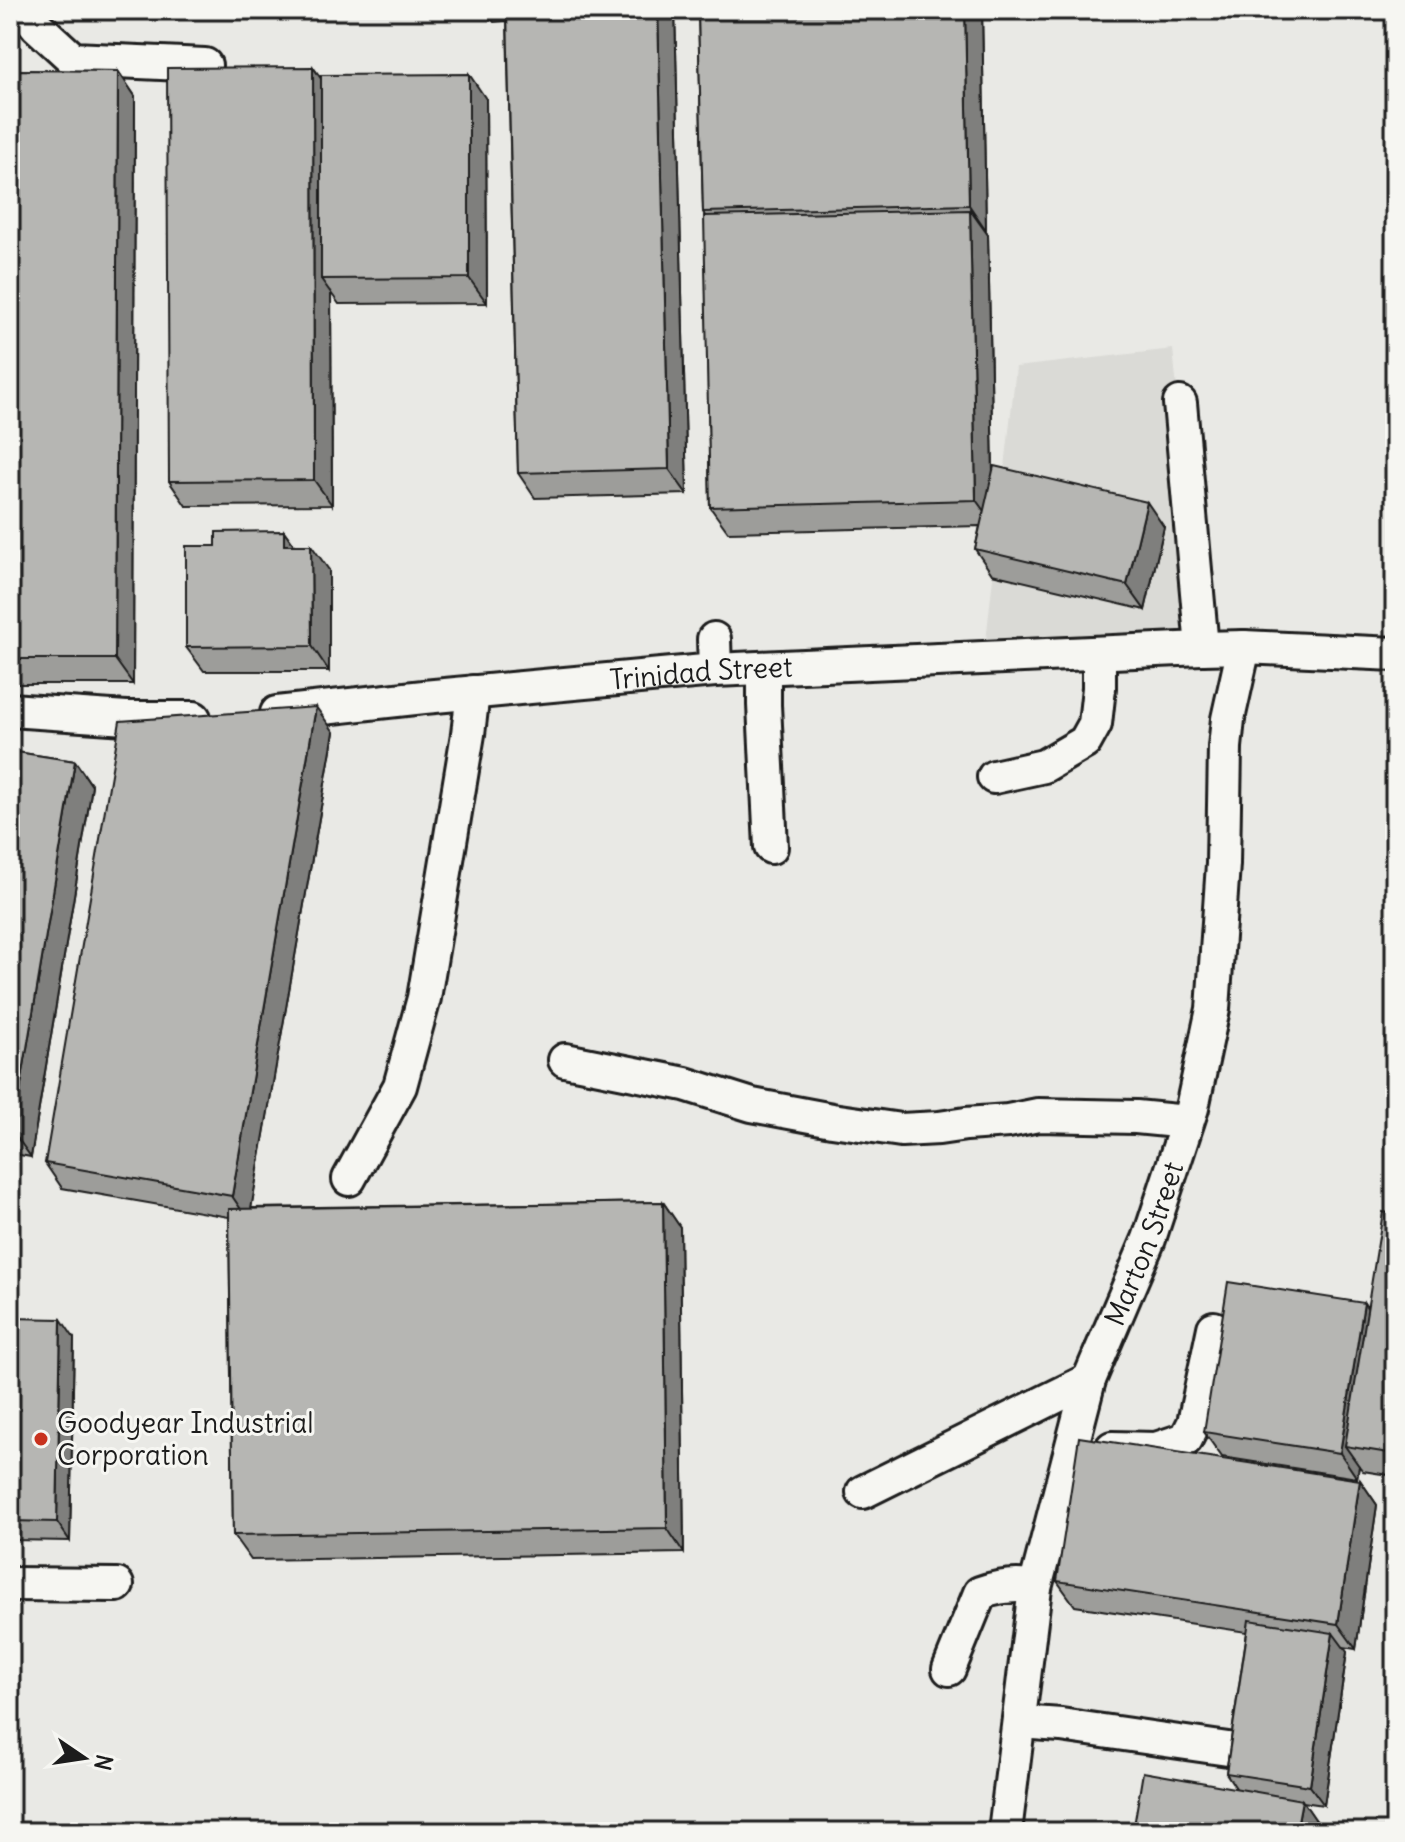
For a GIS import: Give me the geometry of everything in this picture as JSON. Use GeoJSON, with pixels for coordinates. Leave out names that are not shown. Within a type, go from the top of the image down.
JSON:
{"type":"FeatureCollection","features":[{"type":"Feature","properties":{"kind":"street"},"geometry":{"type":"LineString","coordinates":[[24,10],[73,59],[205,65]]}},
{"type":"Feature","properties":{"kind":"street"},"geometry":{"type":"LineString","coordinates":[[1180,403],[1202,648]]}},
{"type":"Feature","properties":{"kind":"street","name":"Trinidad Street"},"geometry":{"type":"LineString","coordinates":[[10,710],[126,718],[236,716],[473,692],[714,655],[764,668],[1244,647],[1395,654]]}},
{"type":"Feature","properties":{"kind":"street","name":"Marton Street"},"geometry":{"type":"LineString","coordinates":[[1005,1832],[1035,1588],[1089,1380],[1149,1239],[1192,1108],[1213,1009],[1223,864],[1225,747],[1244,647]]}},
{"type":"Feature","properties":{"kind":"street"},"geometry":{"type":"LineString","coordinates":[[994,777],[1044,766],[1085,742],[1095,724],[1099,653]]}},
{"type":"Feature","properties":{"kind":"street"},"geometry":{"type":"LineString","coordinates":[[764,668],[771,847]]}},
{"type":"Feature","properties":{"kind":"street"},"geometry":{"type":"LineString","coordinates":[[349,1179],[400,1086],[424,998],[473,692]]}},
{"type":"Feature","properties":{"kind":"street"},"geometry":{"type":"LineString","coordinates":[[565,1060],[685,1084],[752,1105],[901,1130],[1008,1121],[1038,1115],[1136,1117],[1187,1122]]}},
{"type":"Feature","properties":{"kind":"street"},"geometry":{"type":"LineString","coordinates":[[1073,1441],[1103,1448],[1156,1449],[1186,1439],[1194,1423],[1214,1328]]}},
{"type":"Feature","properties":{"kind":"street"},"geometry":{"type":"LineString","coordinates":[[863,1492],[1089,1380]]}},
{"type":"Feature","properties":{"kind":"street"},"geometry":{"type":"LineString","coordinates":[[10,1584],[117,1585]]}},
{"type":"Feature","properties":{"kind":"street"},"geometry":{"type":"LineString","coordinates":[[949,1669],[980,1593],[994,1588],[1035,1588]]}},
{"type":"Feature","properties":{"kind":"street"},"geometry":{"type":"LineString","coordinates":[[1019,1722],[1061,1725],[1228,1749]]}},
{"type":"Feature","properties":{"kind":"shaded area"},"geometry":{"type":"Polygon","coordinates":[[[1173,349],[1202,642],[986,641],[1016,367],[1173,349]]]}},
{"type":"Feature","properties":{"kind":"building"},"geometry":{"type":"Polygon","coordinates":[[[507,10],[658,10],[669,469],[518,473],[507,10]]]}},
{"type":"Feature","properties":{"kind":"building"},"geometry":{"type":"Polygon","coordinates":[[[698,10],[965,10],[969,205],[703,212],[698,10]]]}},
{"type":"Feature","properties":{"kind":"building"},"geometry":{"type":"Polygon","coordinates":[[[313,67],[314,480],[169,481],[167,68],[313,67]]]}},
{"type":"Feature","properties":{"kind":"building"},"geometry":{"type":"Polygon","coordinates":[[[10,70],[118,71],[115,659],[10,659],[10,70]]]}},
{"type":"Feature","properties":{"kind":"building"},"geometry":{"type":"Polygon","coordinates":[[[469,74],[469,278],[321,279],[321,75],[469,74]]]}},
{"type":"Feature","properties":{"kind":"building"},"geometry":{"type":"Polygon","coordinates":[[[970,210],[976,500],[710,507],[704,216],[970,210]]]}},
{"type":"Feature","properties":{"kind":"building"},"geometry":{"type":"Polygon","coordinates":[[[994,466],[1147,502],[1127,585],[975,549],[994,466]]]}},
{"type":"Feature","properties":{"kind":"building"},"geometry":{"type":"Polygon","coordinates":[[[284,531],[284,545],[311,545],[312,646],[186,647],[186,546],[216,546],[216,532],[284,531]]]}},
{"type":"Feature","properties":{"kind":"building"},"geometry":{"type":"Polygon","coordinates":[[[316,707],[232,1196],[45,1163],[120,721],[316,707]]]}},
{"type":"Feature","properties":{"kind":"building"},"geometry":{"type":"Polygon","coordinates":[[[10,751],[75,761],[13,1132],[10,1132],[10,751]]]}},
{"type":"Feature","properties":{"kind":"building"},"geometry":{"type":"Polygon","coordinates":[[[663,1202],[667,1528],[233,1535],[229,1209],[663,1202]]]}},
{"type":"Feature","properties":{"kind":"building"},"geometry":{"type":"Polygon","coordinates":[[[1383,1212],[1395,1214],[1395,1454],[1345,1446],[1383,1212]]]}},
{"type":"Feature","properties":{"kind":"building"},"geometry":{"type":"Polygon","coordinates":[[[1228,1282],[1364,1303],[1340,1453],[1204,1432],[1228,1282]]]}},
{"type":"Feature","properties":{"kind":"building","name":"Goodyear Industrial Corporation"},"geometry":{"type":"Polygon","coordinates":[[[10,1318],[61,1319],[57,1522],[10,1521],[10,1318]]]}},
{"type":"Feature","properties":{"kind":"building"},"geometry":{"type":"Polygon","coordinates":[[[1079,1437],[1360,1480],[1338,1624],[1057,1581],[1079,1437]]]}},
{"type":"Feature","properties":{"kind":"building"},"geometry":{"type":"Polygon","coordinates":[[[1249,1620],[1333,1633],[1310,1786],[1226,1773],[1249,1620]]]}},
{"type":"Feature","properties":{"kind":"building"},"geometry":{"type":"Polygon","coordinates":[[[1143,1772],[1302,1800],[1296,1832],[1133,1832],[1143,1772]]]}},
{"type":"Feature","properties":{"kind":"place","name":"Goodyear Industrial Corporation"},"geometry":{"type":"Point","coordinates":[41,1439]}}]}
